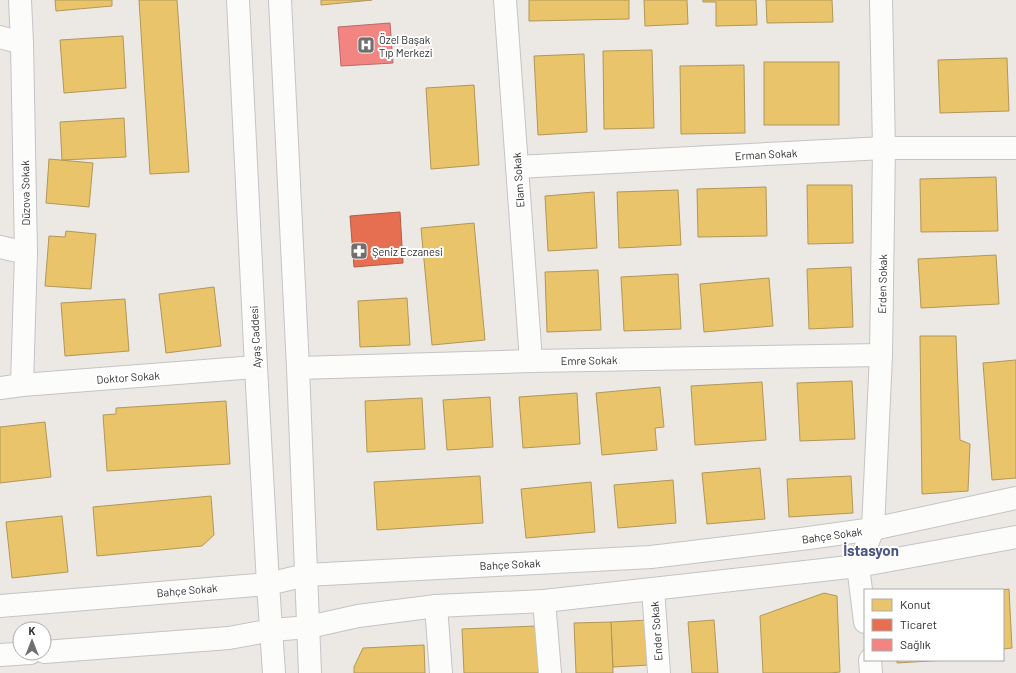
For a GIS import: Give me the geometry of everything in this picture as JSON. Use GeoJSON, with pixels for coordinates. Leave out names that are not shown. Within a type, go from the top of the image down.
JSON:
{"type":"FeatureCollection","features":[{"type":"Feature","properties":{"kind":"street","name":"Düzova Sokak"},"geometry":{"type":"LineString","coordinates":[[20,0],[26,252],[22,385]]}},
{"type":"Feature","properties":{"kind":"street","name":"Ayaş Caddesi"},"geometry":{"type":"LineString","coordinates":[[238,0],[256,367],[274,673]]}},
{"type":"Feature","properties":{"kind":"street"},"geometry":{"type":"LineString","coordinates":[[280,0],[298,368],[310,673]]}},
{"type":"Feature","properties":{"kind":"street","name":"Elam Sokak"},"geometry":{"type":"LineString","coordinates":[[505,0],[531,361]]}},
{"type":"Feature","properties":{"kind":"street","name":"Erden Sokak"},"geometry":{"type":"LineString","coordinates":[[858,566],[873,529],[881,355],[884,148],[881,0]]}},
{"type":"Feature","properties":{"kind":"street"},"geometry":{"type":"LineString","coordinates":[[0,37],[22,43]]}},
{"type":"Feature","properties":{"kind":"street","name":"Erman Sokak"},"geometry":{"type":"LineString","coordinates":[[517,167],[884,148],[1016,148]]}},
{"type":"Feature","properties":{"kind":"street"},"geometry":{"type":"LineString","coordinates":[[0,246],[26,252]]}},
{"type":"Feature","properties":{"kind":"street","name":"Emre Sokak"},"geometry":{"type":"LineString","coordinates":[[298,368],[531,361],[881,355]]}},
{"type":"Feature","properties":{"kind":"street","name":"Doktor Sokak"},"geometry":{"type":"LineString","coordinates":[[0,388],[256,367]]}},
{"type":"Feature","properties":{"kind":"street","name":"Bahçe Sokak"},"geometry":{"type":"LineString","coordinates":[[0,606],[268,584],[306,575],[651,557],[873,529],[1016,498]]}},
{"type":"Feature","properties":{"kind":"street"},"geometry":{"type":"LineString","coordinates":[[52,651],[230,638],[272,630],[309,627],[358,616],[436,606],[544,602],[858,566],[1016,536]]}},
{"type":"Feature","properties":{"kind":"street"},"geometry":{"type":"LineString","coordinates":[[858,566],[864,614]]}},
{"type":"Feature","properties":{"kind":"street","name":"Ender Sokak"},"geometry":{"type":"LineString","coordinates":[[653,589],[659,673]]}},
{"type":"Feature","properties":{"kind":"street"},"geometry":{"type":"LineString","coordinates":[[544,602],[550,673]]}},
{"type":"Feature","properties":{"kind":"street"},"geometry":{"type":"LineString","coordinates":[[436,606],[441,673]]}},
{"type":"Feature","properties":{"kind":"street"},"geometry":{"type":"LineString","coordinates":[[0,655],[12,654]]}},
{"type":"Feature","properties":{"kind":"street"},"geometry":{"type":"LineString","coordinates":[[870,661],[871,673]]}},
{"type":"Feature","properties":{"kind":"building: Konut"},"geometry":{"type":"Polygon","coordinates":[[[55,0],[112,0],[112,6],[56,11],[55,0]]]}},
{"type":"Feature","properties":{"kind":"building: Konut"},"geometry":{"type":"Polygon","coordinates":[[[139,0],[177,0],[189,172],[150,174],[139,0]]]}},
{"type":"Feature","properties":{"kind":"building: Konut"},"geometry":{"type":"Polygon","coordinates":[[[321,0],[372,0],[321,5],[321,0]]]}},
{"type":"Feature","properties":{"kind":"building: Konut"},"geometry":{"type":"Polygon","coordinates":[[[529,0],[629,0],[629,19],[529,21],[529,0]]]}},
{"type":"Feature","properties":{"kind":"building: Konut"},"geometry":{"type":"Polygon","coordinates":[[[644,0],[687,0],[688,24],[645,26],[644,0]]]}},
{"type":"Feature","properties":{"kind":"building: Konut"},"geometry":{"type":"Polygon","coordinates":[[[703,0],[756,0],[757,25],[716,26],[716,2],[703,2],[703,0]]]}},
{"type":"Feature","properties":{"kind":"building: Konut"},"geometry":{"type":"Polygon","coordinates":[[[766,0],[832,0],[833,22],[767,23],[766,0]]]}},
{"type":"Feature","properties":{"kind":"building: Konut"},"geometry":{"type":"Polygon","coordinates":[[[123,36],[126,88],[64,93],[60,40],[123,36]]]}},
{"type":"Feature","properties":{"kind":"building: Konut"},"geometry":{"type":"Polygon","coordinates":[[[652,50],[654,128],[604,129],[603,51],[652,50]]]}},
{"type":"Feature","properties":{"kind":"building: Konut"},"geometry":{"type":"Polygon","coordinates":[[[584,54],[587,132],[538,135],[534,56],[584,54]]]}},
{"type":"Feature","properties":{"kind":"building: Konut"},"geometry":{"type":"Polygon","coordinates":[[[1007,58],[1009,111],[940,113],[938,60],[1007,58]]]}},
{"type":"Feature","properties":{"kind":"building: Konut"},"geometry":{"type":"Polygon","coordinates":[[[764,62],[839,62],[839,125],[764,125],[764,62]]]}},
{"type":"Feature","properties":{"kind":"building: Konut"},"geometry":{"type":"Polygon","coordinates":[[[744,65],[745,133],[681,134],[680,66],[744,65]]]}},
{"type":"Feature","properties":{"kind":"building: Konut"},"geometry":{"type":"Polygon","coordinates":[[[474,85],[479,165],[431,169],[426,88],[474,85]]]}},
{"type":"Feature","properties":{"kind":"building: Konut"},"geometry":{"type":"Polygon","coordinates":[[[124,118],[126,157],[62,160],[60,122],[124,118]]]}},
{"type":"Feature","properties":{"kind":"building: Konut"},"geometry":{"type":"Polygon","coordinates":[[[49,159],[93,163],[89,207],[46,203],[49,159]]]}},
{"type":"Feature","properties":{"kind":"building: Konut"},"geometry":{"type":"Polygon","coordinates":[[[996,177],[998,231],[921,232],[920,179],[996,177]]]}},
{"type":"Feature","properties":{"kind":"building: Konut"},"geometry":{"type":"Polygon","coordinates":[[[807,185],[852,185],[853,243],[808,244],[807,185]]]}},
{"type":"Feature","properties":{"kind":"building: Konut"},"geometry":{"type":"Polygon","coordinates":[[[766,187],[767,236],[698,237],[697,189],[766,187]]]}},
{"type":"Feature","properties":{"kind":"building: Konut"},"geometry":{"type":"Polygon","coordinates":[[[678,190],[681,245],[619,248],[617,192],[678,190]]]}},
{"type":"Feature","properties":{"kind":"building: Konut"},"geometry":{"type":"Polygon","coordinates":[[[594,192],[597,248],[548,251],[545,196],[594,192]]]}},
{"type":"Feature","properties":{"kind":"building: Konut"},"geometry":{"type":"Polygon","coordinates":[[[474,223],[485,340],[432,345],[421,228],[474,223]]]}},
{"type":"Feature","properties":{"kind":"building: Konut"},"geometry":{"type":"Polygon","coordinates":[[[66,231],[96,234],[91,289],[45,286],[49,236],[65,237],[66,231]]]}},
{"type":"Feature","properties":{"kind":"building: Konut"},"geometry":{"type":"Polygon","coordinates":[[[996,255],[999,304],[921,308],[918,259],[996,255]]]}},
{"type":"Feature","properties":{"kind":"building: Konut"},"geometry":{"type":"Polygon","coordinates":[[[851,267],[853,327],[809,329],[807,269],[851,267]]]}},
{"type":"Feature","properties":{"kind":"building: Konut"},"geometry":{"type":"Polygon","coordinates":[[[598,270],[601,330],[547,332],[545,272],[598,270]]]}},
{"type":"Feature","properties":{"kind":"building: Konut"},"geometry":{"type":"Polygon","coordinates":[[[678,274],[681,329],[624,331],[621,277],[678,274]]]}},
{"type":"Feature","properties":{"kind":"building: Konut"},"geometry":{"type":"Polygon","coordinates":[[[769,278],[773,326],[704,332],[700,284],[769,278]]]}},
{"type":"Feature","properties":{"kind":"building: Konut"},"geometry":{"type":"Polygon","coordinates":[[[214,287],[221,346],[166,353],[159,294],[214,287]]]}},
{"type":"Feature","properties":{"kind":"building: Konut"},"geometry":{"type":"Polygon","coordinates":[[[407,298],[410,345],[360,347],[358,301],[407,298]]]}},
{"type":"Feature","properties":{"kind":"building: Konut"},"geometry":{"type":"Polygon","coordinates":[[[125,299],[129,351],[65,356],[61,303],[125,299]]]}},
{"type":"Feature","properties":{"kind":"building: Konut"},"geometry":{"type":"Polygon","coordinates":[[[920,336],[956,336],[960,440],[970,444],[968,491],[922,494],[920,336]]]}},
{"type":"Feature","properties":{"kind":"building: Konut"},"geometry":{"type":"Polygon","coordinates":[[[1016,360],[1016,478],[992,480],[983,363],[1016,360]]]}},
{"type":"Feature","properties":{"kind":"building: Konut"},"geometry":{"type":"Polygon","coordinates":[[[852,381],[855,439],[800,441],[797,383],[852,381]]]}},
{"type":"Feature","properties":{"kind":"building: Konut"},"geometry":{"type":"Polygon","coordinates":[[[762,382],[766,440],[695,445],[691,386],[762,382]]]}},
{"type":"Feature","properties":{"kind":"building: Konut"},"geometry":{"type":"Polygon","coordinates":[[[660,387],[664,427],[655,428],[657,450],[602,455],[596,393],[660,387]]]}},
{"type":"Feature","properties":{"kind":"building: Konut"},"geometry":{"type":"Polygon","coordinates":[[[577,393],[580,444],[523,448],[519,397],[577,393]]]}},
{"type":"Feature","properties":{"kind":"building: Konut"},"geometry":{"type":"Polygon","coordinates":[[[490,397],[493,447],[447,450],[443,400],[490,397]]]}},
{"type":"Feature","properties":{"kind":"building: Konut"},"geometry":{"type":"Polygon","coordinates":[[[422,398],[425,449],[367,452],[365,401],[422,398]]]}},
{"type":"Feature","properties":{"kind":"building: Konut"},"geometry":{"type":"Polygon","coordinates":[[[226,401],[230,464],[107,471],[103,415],[116,414],[116,408],[226,401]]]}},
{"type":"Feature","properties":{"kind":"building: Konut"},"geometry":{"type":"Polygon","coordinates":[[[45,422],[51,477],[0,483],[0,427],[45,422]]]}},
{"type":"Feature","properties":{"kind":"building: Konut"},"geometry":{"type":"Polygon","coordinates":[[[760,468],[765,519],[707,524],[702,473],[760,468]]]}},
{"type":"Feature","properties":{"kind":"building: Konut"},"geometry":{"type":"Polygon","coordinates":[[[480,476],[483,523],[377,530],[374,482],[480,476]]]}},
{"type":"Feature","properties":{"kind":"building: Konut"},"geometry":{"type":"Polygon","coordinates":[[[851,476],[853,513],[789,517],[787,479],[851,476]]]}},
{"type":"Feature","properties":{"kind":"building: Konut"},"geometry":{"type":"Polygon","coordinates":[[[673,480],[676,523],[618,528],[614,485],[673,480]]]}},
{"type":"Feature","properties":{"kind":"building: Konut"},"geometry":{"type":"Polygon","coordinates":[[[591,482],[595,532],[526,538],[521,489],[591,482]]]}},
{"type":"Feature","properties":{"kind":"building: Konut"},"geometry":{"type":"Polygon","coordinates":[[[211,496],[214,535],[202,546],[97,556],[93,507],[211,496]]]}},
{"type":"Feature","properties":{"kind":"building: Konut"},"geometry":{"type":"Polygon","coordinates":[[[62,516],[68,572],[12,578],[6,522],[62,516]]]}},
{"type":"Feature","properties":{"kind":"building: Konut"},"geometry":{"type":"Polygon","coordinates":[[[1009,589],[1012,648],[1004,649],[1004,590],[1009,589]]]}},
{"type":"Feature","properties":{"kind":"building: Konut"},"geometry":{"type":"Polygon","coordinates":[[[824,593],[837,596],[840,672],[763,673],[760,616],[824,593]]]}},
{"type":"Feature","properties":{"kind":"building: Konut"},"geometry":{"type":"Polygon","coordinates":[[[648,620],[650,665],[613,667],[611,622],[648,620]]]}},
{"type":"Feature","properties":{"kind":"building: Konut"},"geometry":{"type":"Polygon","coordinates":[[[714,620],[718,673],[692,673],[688,622],[714,620]]]}},
{"type":"Feature","properties":{"kind":"building: Konut"},"geometry":{"type":"Polygon","coordinates":[[[611,622],[613,673],[576,673],[574,623],[611,622]]]}},
{"type":"Feature","properties":{"kind":"building: Konut"},"geometry":{"type":"Polygon","coordinates":[[[537,626],[539,673],[464,673],[462,629],[537,626]]]}},
{"type":"Feature","properties":{"kind":"building: Konut"},"geometry":{"type":"Polygon","coordinates":[[[424,645],[425,673],[354,673],[354,667],[363,648],[424,645]]]}},
{"type":"Feature","properties":{"kind":"building: Konut"},"geometry":{"type":"Polygon","coordinates":[[[897,661],[930,661],[897,663],[897,661]]]}},
{"type":"Feature","properties":{"kind":"building: Ticaret"},"geometry":{"type":"Polygon","coordinates":[[[400,212],[403,263],[354,267],[350,216],[400,212]]]}},
{"type":"Feature","properties":{"kind":"building: Sağlık","name":"Özel Başak Tıp Merkezi"},"geometry":{"type":"Polygon","coordinates":[[[390,23],[393,63],[341,66],[338,27],[390,23]]]}},
{"type":"Feature","properties":{"kind":"place","name":"Özel Başak Tıp Merkezi"},"geometry":{"type":"Point","coordinates":[366,45]}},
{"type":"Feature","properties":{"kind":"place","name":"Şeniz Eczanesi"},"geometry":{"type":"Point","coordinates":[359,251]}},
{"type":"Feature","properties":{"kind":"district","name":"İstasyon"},"geometry":{"type":"Point","coordinates":[871,550]}}]}
